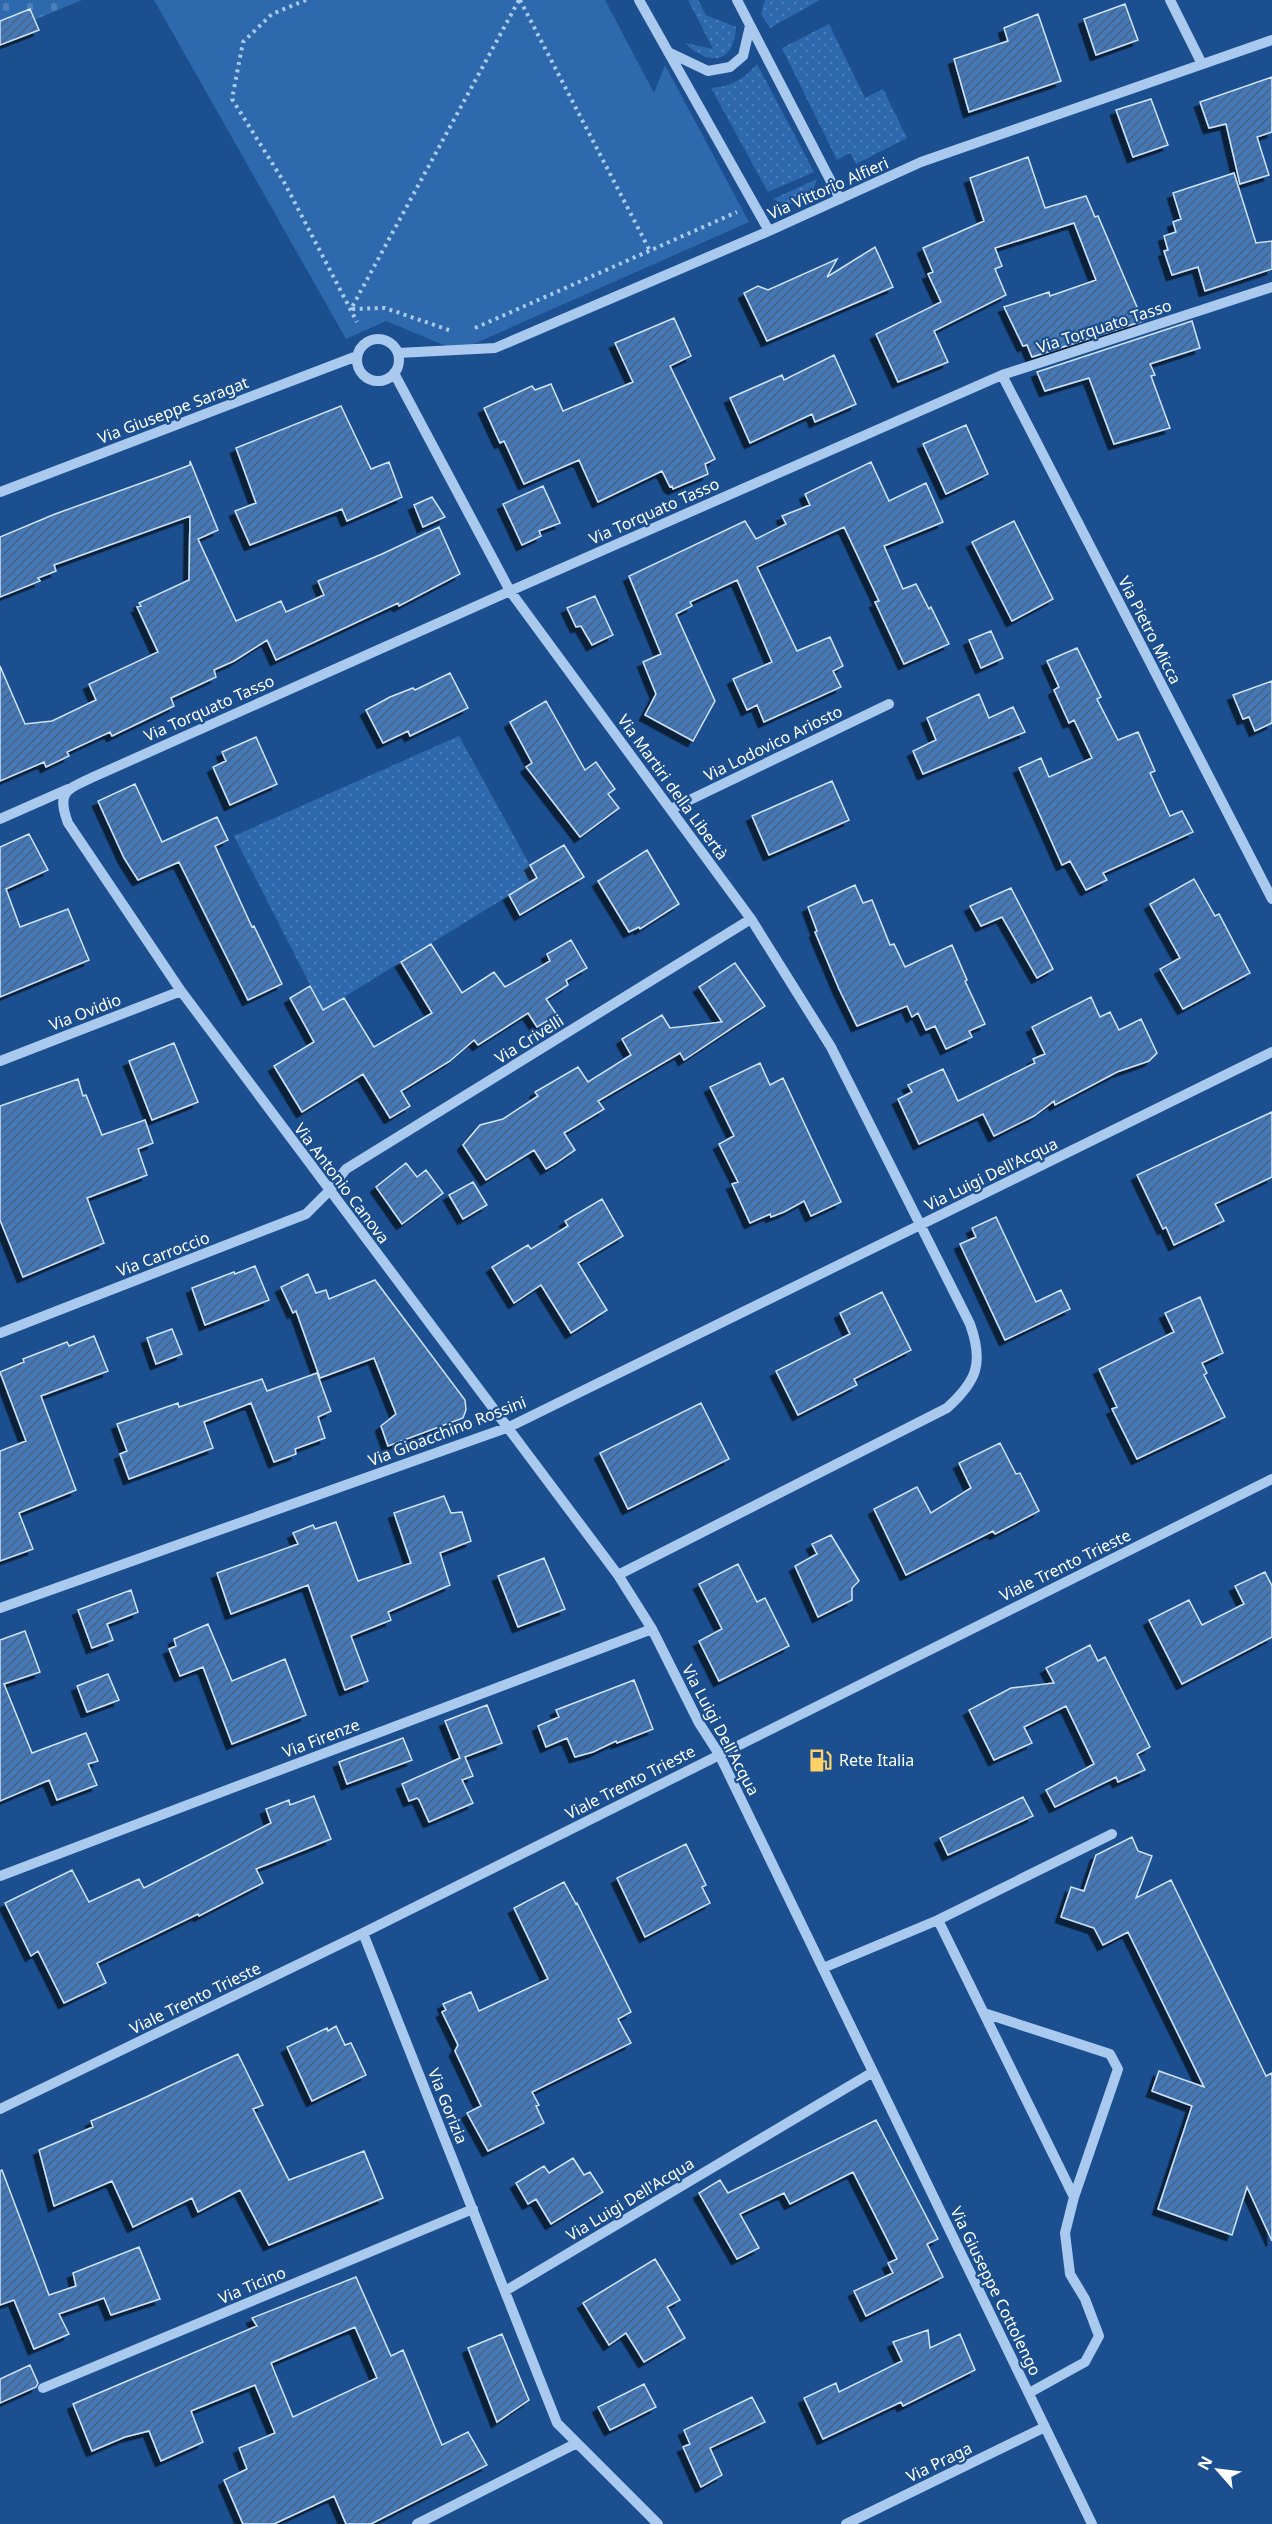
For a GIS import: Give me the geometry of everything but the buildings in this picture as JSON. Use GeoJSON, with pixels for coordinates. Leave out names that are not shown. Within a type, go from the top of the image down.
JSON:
{"type":"FeatureCollection","features":[{"type":"Feature","properties":{"kind":"street"},"geometry":{"type":"LineString","coordinates":[[639,0],[768,231]]}},
{"type":"Feature","properties":{"kind":"street"},"geometry":{"type":"LineString","coordinates":[[736,0],[840,199]]}},
{"type":"Feature","properties":{"kind":"street"},"geometry":{"type":"LineString","coordinates":[[1170,0],[1202,64]]}},
{"type":"Feature","properties":{"kind":"street"},"geometry":{"type":"LineString","coordinates":[[668,52],[708,71],[730,67],[743,56],[750,26]]}},
{"type":"Feature","properties":{"kind":"street","name":"Via Vittorio Alfieri"},"geometry":{"type":"LineString","coordinates":[[398,353],[495,348],[768,231],[921,162],[1272,40]]}},
{"type":"Feature","properties":{"kind":"street","name":"Via Torquato Tasso"},"geometry":{"type":"LineString","coordinates":[[0,819],[66,793],[510,591],[1002,375],[1272,287]]}},
{"type":"Feature","properties":{"kind":"street"},"geometry":{"type":"LineString","coordinates":[[376,338],[389,342],[398,353],[398,367],[394,373],[383,380],[369,379],[359,370],[357,356],[363,344],[376,338]]}},
{"type":"Feature","properties":{"kind":"street","name":"Via Giuseppe Saragat"},"geometry":{"type":"LineString","coordinates":[[0,492],[357,356]]}},
{"type":"Feature","properties":{"kind":"street","name":"Via Martiri della Libertà"},"geometry":{"type":"LineString","coordinates":[[394,373],[510,591],[751,919],[831,1047],[920,1225]]}},
{"type":"Feature","properties":{"kind":"street","name":"Via Pietro Micca"},"geometry":{"type":"LineString","coordinates":[[1002,375],[1272,899]]}},
{"type":"Feature","properties":{"kind":"street","name":"Via Lodovico Ariosto"},"geometry":{"type":"LineString","coordinates":[[670,809],[889,704]]}},
{"type":"Feature","properties":{"kind":"street","name":"Via Antonio Canova"},"geometry":{"type":"LineString","coordinates":[[66,793],[63,808],[68,823],[181,991],[329,1191],[509,1426],[618,1575]]}},
{"type":"Feature","properties":{"kind":"street","name":"Via Crivelli"},"geometry":{"type":"LineString","coordinates":[[329,1191],[346,1169],[751,919]]}},
{"type":"Feature","properties":{"kind":"street","name":"Via Ovidio"},"geometry":{"type":"LineString","coordinates":[[0,1061],[181,991]]}},
{"type":"Feature","properties":{"kind":"street","name":"Via Luigi Dell'Acqua"},"geometry":{"type":"LineString","coordinates":[[505,2291],[873,2072],[719,1754],[699,1723],[652,1629],[618,1575],[925,1420],[947,1408],[963,1393],[973,1378],[978,1361],[977,1344],[970,1324],[920,1225],[1272,1052]]}},
{"type":"Feature","properties":{"kind":"street","name":"Via Carroccio"},"geometry":{"type":"LineString","coordinates":[[0,1333],[306,1214],[329,1191]]}},
{"type":"Feature","properties":{"kind":"street","name":"Via Gioacchino Rossini"},"geometry":{"type":"LineString","coordinates":[[0,1608],[509,1426],[920,1225]]}},
{"type":"Feature","properties":{"kind":"street","name":"Viale Trento Trieste"},"geometry":{"type":"LineString","coordinates":[[0,2109],[363,1933],[1272,1479]]}},
{"type":"Feature","properties":{"kind":"street","name":"Via Firenze"},"geometry":{"type":"LineString","coordinates":[[0,1876],[652,1629]]}},
{"type":"Feature","properties":{"kind":"street"},"geometry":{"type":"LineString","coordinates":[[823,1968],[938,1920],[1112,1834]]}},
{"type":"Feature","properties":{"kind":"street"},"geometry":{"type":"LineString","coordinates":[[938,1920],[1074,2197]]}},
{"type":"Feature","properties":{"kind":"street","name":"Via Gorizia"},"geometry":{"type":"LineString","coordinates":[[363,1933],[505,2291]]}},
{"type":"Feature","properties":{"kind":"street"},"geometry":{"type":"LineString","coordinates":[[984,2013],[1110,2054],[1118,2068],[1074,2197],[1065,2234],[1070,2274],[1085,2300],[1099,2336],[1085,2362],[1029,2393]]}},
{"type":"Feature","properties":{"kind":"street","name":"Via Giuseppe Cottolengo"},"geometry":{"type":"LineString","coordinates":[[873,2072],[1092,2524]]}},
{"type":"Feature","properties":{"kind":"street","name":"Via Ticino"},"geometry":{"type":"LineString","coordinates":[[43,2388],[472,2209]]}},
{"type":"Feature","properties":{"kind":"street"},"geometry":{"type":"LineString","coordinates":[[505,2291],[557,2423],[658,2524]]}},
{"type":"Feature","properties":{"kind":"street","name":"Via Praga"},"geometry":{"type":"LineString","coordinates":[[846,2524],[1045,2427]]}},
{"type":"Feature","properties":{"kind":"street"},"geometry":{"type":"LineString","coordinates":[[417,2524],[577,2443]]}},
{"type":"Feature","properties":{"kind":"path"},"geometry":{"type":"LineString","coordinates":[[306,0],[272,14],[243,42],[232,99],[284,182],[357,322]]}},
{"type":"Feature","properties":{"kind":"path"},"geometry":{"type":"LineString","coordinates":[[351,309],[520,0]]}},
{"type":"Feature","properties":{"kind":"path"},"geometry":{"type":"LineString","coordinates":[[520,0],[650,251]]}},
{"type":"Feature","properties":{"kind":"path"},"geometry":{"type":"LineString","coordinates":[[473,330],[754,205]]}},
{"type":"Feature","properties":{"kind":"path"},"geometry":{"type":"LineString","coordinates":[[351,309],[385,308],[451,330]]}},
{"type":"Feature","properties":{"kind":"green space"},"geometry":{"type":"Polygon","coordinates":[[[0,0],[82,0],[0,34],[0,0]]]}},
{"type":"Feature","properties":{"kind":"green space"},"geometry":{"type":"Polygon","coordinates":[[[154,0],[605,0],[654,93],[665,65],[749,222],[458,351],[386,321],[346,339],[154,0]]]}},
{"type":"Feature","properties":{"kind":"green space"},"geometry":{"type":"Polygon","coordinates":[[[688,0],[698,0],[706,15],[736,27],[734,40],[725,55],[718,58],[702,56],[685,43],[713,49],[688,0]]]}},
{"type":"Feature","properties":{"kind":"green space"},"geometry":{"type":"Polygon","coordinates":[[[765,0],[820,0],[770,28],[761,14],[765,0]]]}},
{"type":"Feature","properties":{"kind":"green space"},"geometry":{"type":"Polygon","coordinates":[[[829,24],[865,98],[883,89],[907,138],[856,164],[850,153],[837,160],[782,48],[829,24]]]}},
{"type":"Feature","properties":{"kind":"green space"},"geometry":{"type":"Polygon","coordinates":[[[757,64],[814,172],[768,192],[711,88],[737,81],[757,64]]]}},
{"type":"Feature","properties":{"kind":"green space"},"geometry":{"type":"Polygon","coordinates":[[[817,179],[812,193],[788,205],[773,199],[817,179]]]}},
{"type":"Feature","properties":{"kind":"green space"},"geometry":{"type":"Polygon","coordinates":[[[459,736],[537,878],[323,1010],[234,836],[459,736]]]}},
{"type":"Feature","properties":{"kind":"place","name":"Rete Italia"},"geometry":{"type":"Point","coordinates":[821,1760]}}]}
